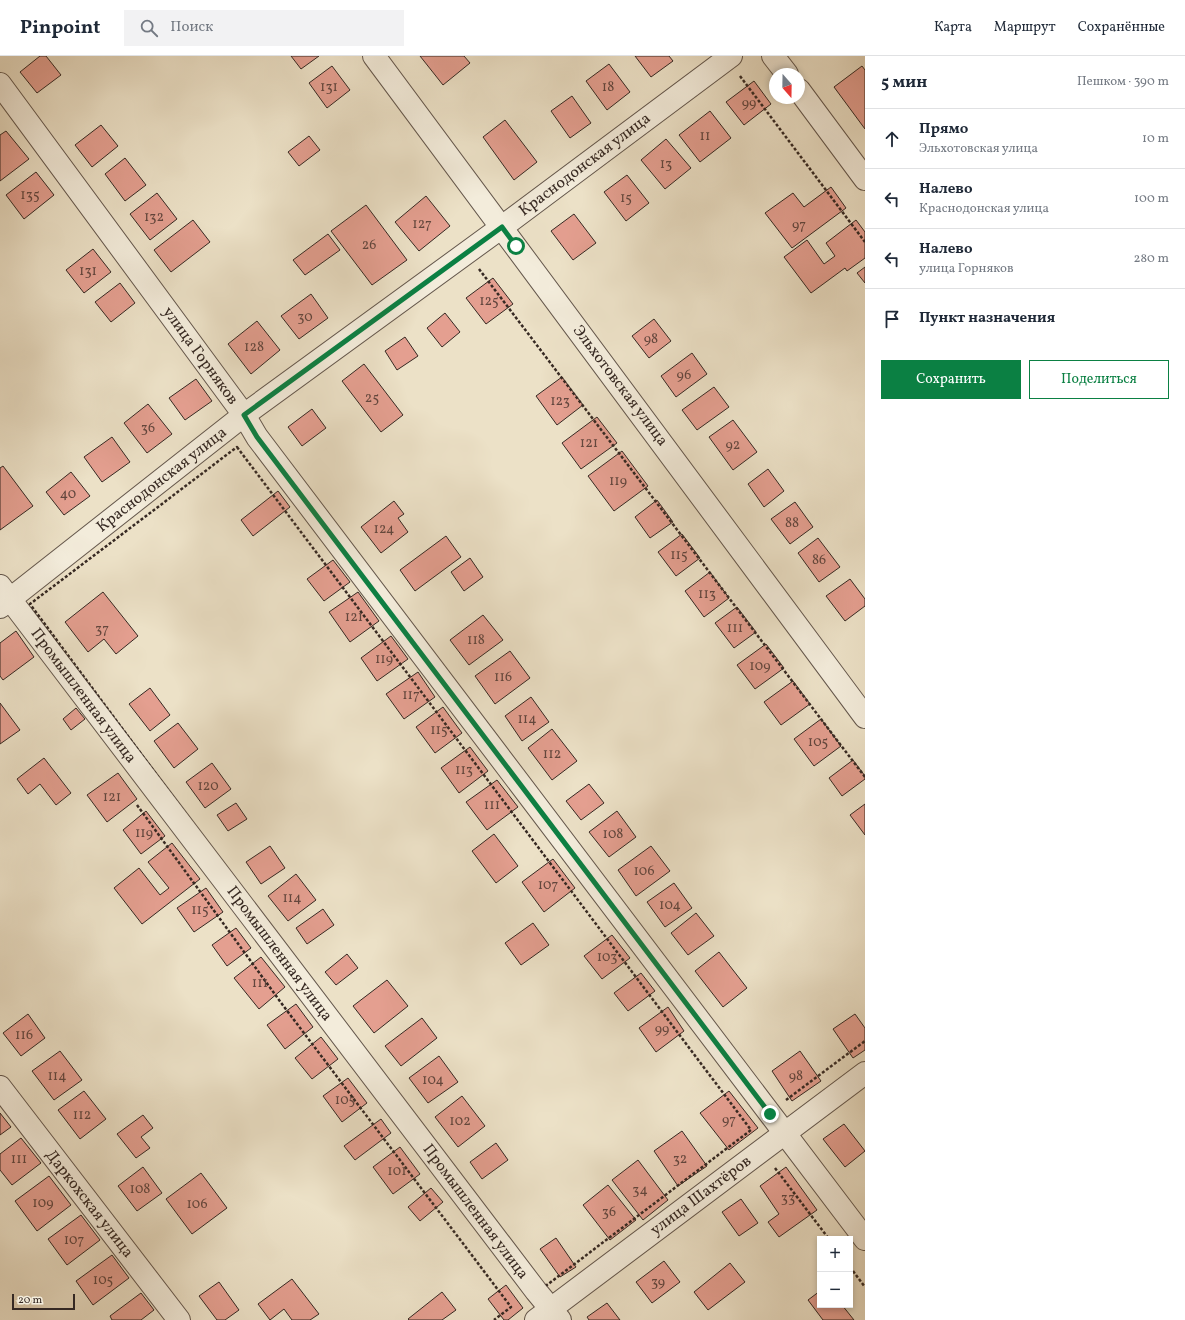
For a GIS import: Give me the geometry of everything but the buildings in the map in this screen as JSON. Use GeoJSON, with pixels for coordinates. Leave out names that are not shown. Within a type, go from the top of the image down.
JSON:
{"type":"FeatureCollection","features":[{"type":"Feature","properties":{"kind":"street","name":"Эльхотовская улица"},"geometry":{"type":"LineString","coordinates":[[374,56],[865,717]]}},
{"type":"Feature","properties":{"kind":"street"},"geometry":{"type":"LineString","coordinates":[[773,56],[782,68]]}},
{"type":"Feature","properties":{"kind":"street","name":"Краснодонская улица"},"geometry":{"type":"LineString","coordinates":[[3,598],[244,415],[502,227],[734,64]]}},
{"type":"Feature","properties":{"kind":"street","name":"улица Горняков"},"geometry":{"type":"LineString","coordinates":[[0,84],[244,415],[257,437],[865,1239]]}},
{"type":"Feature","properties":{"kind":"street"},"geometry":{"type":"LineString","coordinates":[[805,98],[865,179]]}},
{"type":"Feature","properties":{"kind":"street","name":"Промышленная улица"},"geometry":{"type":"LineString","coordinates":[[3,598],[536,1292],[549,1316]]}},
{"type":"Feature","properties":{"kind":"street","name":"улица Шахтёров"},"geometry":{"type":"LineString","coordinates":[[549,1316],[784,1133],[865,1073]]}},
{"type":"Feature","properties":{"kind":"street","name":"Даркохская улица"},"geometry":{"type":"LineString","coordinates":[[0,1087],[179,1320]]}},
{"type":"Feature","properties":{"kind":"path"},"geometry":{"type":"LineString","coordinates":[[734,64],[865,242]]}},
{"type":"Feature","properties":{"kind":"path"},"geometry":{"type":"LineString","coordinates":[[478,268],[865,777]]}},
{"type":"Feature","properties":{"kind":"path"},"geometry":{"type":"LineString","coordinates":[[453,1175],[30,604],[237,447],[751,1130],[543,1288]]}},
{"type":"Feature","properties":{"kind":"path"},"geometry":{"type":"LineString","coordinates":[[136,804],[282,1004],[511,1307],[494,1320]]}},
{"type":"Feature","properties":{"kind":"path"},"geometry":{"type":"LineString","coordinates":[[785,1101],[865,1041]]}},
{"type":"Feature","properties":{"kind":"path"},"geometry":{"type":"LineString","coordinates":[[774,1167],[827,1236]]}},
{"type":"Feature","properties":{"kind":"path"},"geometry":{"type":"LineString","coordinates":[[853,1271],[865,1287]]}},
{"type":"Feature","properties":{"kind":"route"},"geometry":{"type":"LineString","coordinates":[[516,246],[502,227],[244,415],[257,437],[770,1114]]}}]}
